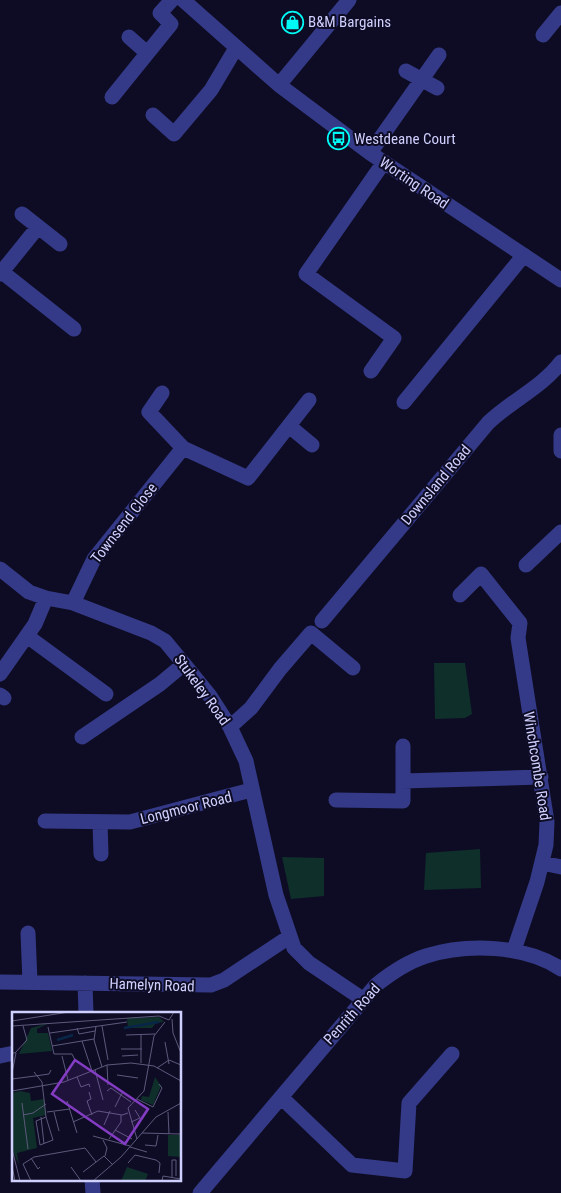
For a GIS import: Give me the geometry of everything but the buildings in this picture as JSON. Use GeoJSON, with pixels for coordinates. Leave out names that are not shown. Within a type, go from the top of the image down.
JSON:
{"type":"FeatureCollection","features":[{"type":"Feature","properties":{"kind":"street"},"geometry":{"type":"LineString","coordinates":[[112,97],[171,24],[160,13],[172,0]]}},
{"type":"Feature","properties":{"kind":"street","name":"Worting Road"},"geometry":{"type":"LineString","coordinates":[[183,0],[279,85],[370,153],[419,188],[560,278]]}},
{"type":"Feature","properties":{"kind":"street"},"geometry":{"type":"LineString","coordinates":[[279,85],[349,0]]}},
{"type":"Feature","properties":{"kind":"street"},"geometry":{"type":"LineString","coordinates":[[543,35],[561,13]]}},
{"type":"Feature","properties":{"kind":"street"},"geometry":{"type":"LineString","coordinates":[[129,37],[147,53]]}},
{"type":"Feature","properties":{"kind":"street"},"geometry":{"type":"LineString","coordinates":[[153,115],[174,134],[211,90],[236,48]]}},
{"type":"Feature","properties":{"kind":"street"},"geometry":{"type":"LineString","coordinates":[[370,153],[438,55]]}},
{"type":"Feature","properties":{"kind":"street"},"geometry":{"type":"LineString","coordinates":[[406,71],[437,88]]}},
{"type":"Feature","properties":{"kind":"street"},"geometry":{"type":"LineString","coordinates":[[371,371],[394,338],[306,274],[384,162]]}},
{"type":"Feature","properties":{"kind":"street"},"geometry":{"type":"LineString","coordinates":[[22,214],[60,244]]}},
{"type":"Feature","properties":{"kind":"street"},"geometry":{"type":"LineString","coordinates":[[38,227],[1,273],[74,329]]}},
{"type":"Feature","properties":{"kind":"street"},"geometry":{"type":"LineString","coordinates":[[404,402],[524,255]]}},
{"type":"Feature","properties":{"kind":"street","name":"Downsland Road"},"geometry":{"type":"LineString","coordinates":[[322,621],[488,423],[505,407],[560,370]]}},
{"type":"Feature","properties":{"kind":"street"},"geometry":{"type":"LineString","coordinates":[[162,393],[149,412],[183,448],[248,478],[309,400]]}},
{"type":"Feature","properties":{"kind":"street"},"geometry":{"type":"LineString","coordinates":[[290,426],[312,445]]}},
{"type":"Feature","properties":{"kind":"street"},"geometry":{"type":"LineString","coordinates":[[561,435],[561,451]]}},
{"type":"Feature","properties":{"kind":"street","name":"Townsend Close"},"geometry":{"type":"LineString","coordinates":[[73,603],[94,559],[183,448]]}},
{"type":"Feature","properties":{"kind":"street"},"geometry":{"type":"LineString","coordinates":[[526,565],[561,532]]}},
{"type":"Feature","properties":{"kind":"street","name":"Stukeley Road"},"geometry":{"type":"LineString","coordinates":[[0,569],[29,592],[46,598],[73,603],[144,629],[159,637],[184,664],[210,696],[230,727],[246,760],[251,790],[276,895],[294,948],[309,963],[364,1000]]}},
{"type":"Feature","properties":{"kind":"street","name":"Winchcombe Road"},"geometry":{"type":"LineString","coordinates":[[460,595],[481,574],[520,623],[518,638],[547,822],[546,846],[542,863],[514,950]]}},
{"type":"Feature","properties":{"kind":"street"},"geometry":{"type":"LineString","coordinates":[[0,674],[27,636],[46,604],[46,598]]}},
{"type":"Feature","properties":{"kind":"street"},"geometry":{"type":"LineString","coordinates":[[230,727],[251,708],[280,669],[311,633],[353,668]]}},
{"type":"Feature","properties":{"kind":"street"},"geometry":{"type":"LineString","coordinates":[[27,636],[106,694]]}},
{"type":"Feature","properties":{"kind":"street"},"geometry":{"type":"LineString","coordinates":[[82,737],[160,684],[184,664]]}},
{"type":"Feature","properties":{"kind":"street"},"geometry":{"type":"LineString","coordinates":[[336,800],[403,801],[403,746]]}},
{"type":"Feature","properties":{"kind":"street"},"geometry":{"type":"LineString","coordinates":[[403,782],[541,777]]}},
{"type":"Feature","properties":{"kind":"street","name":"Longmoor Road"},"geometry":{"type":"LineString","coordinates":[[45,820],[120,822],[139,819],[251,790]]}},
{"type":"Feature","properties":{"kind":"street"},"geometry":{"type":"LineString","coordinates":[[100,822],[101,854]]}},
{"type":"Feature","properties":{"kind":"street"},"geometry":{"type":"LineString","coordinates":[[542,863],[561,867]]}},
{"type":"Feature","properties":{"kind":"street"},"geometry":{"type":"LineString","coordinates":[[28,933],[30,982]]}},
{"type":"Feature","properties":{"kind":"street","name":"Hamelyn Road"},"geometry":{"type":"LineString","coordinates":[[0,982],[211,986],[224,980],[289,937]]}},
{"type":"Feature","properties":{"kind":"street","name":"Penrith Road"},"geometry":{"type":"LineString","coordinates":[[200,1193],[376,985],[394,971],[426,956],[468,950],[514,950],[533,954],[561,969]]}},
{"type":"Feature","properties":{"kind":"street"},"geometry":{"type":"LineString","coordinates":[[85,983],[86,1012]]}},
{"type":"Feature","properties":{"kind":"street"},"geometry":{"type":"LineString","coordinates":[[281,1097],[352,1165],[405,1171],[409,1103],[452,1054]]}},
{"type":"Feature","properties":{"kind":"street"},"geometry":{"type":"LineString","coordinates":[[92,1180],[93,1193]]}},
{"type":"Feature","properties":{"kind":"green space"},"geometry":{"type":"Polygon","coordinates":[[[434,663],[465,663],[472,714],[465,718],[435,719],[434,663]]]}},
{"type":"Feature","properties":{"kind":"green space"},"geometry":{"type":"Polygon","coordinates":[[[480,849],[481,888],[424,890],[426,853],[480,849]]]}},
{"type":"Feature","properties":{"kind":"green space"},"geometry":{"type":"Polygon","coordinates":[[[282,857],[324,858],[324,896],[291,899],[282,857]]]}},
{"type":"Feature","properties":{"kind":"place","name":"B&M Bargains"},"geometry":{"type":"Point","coordinates":[292,22]}},
{"type":"Feature","properties":{"kind":"place","name":"Westdeane Court"},"geometry":{"type":"Point","coordinates":[338,139]}}]}
